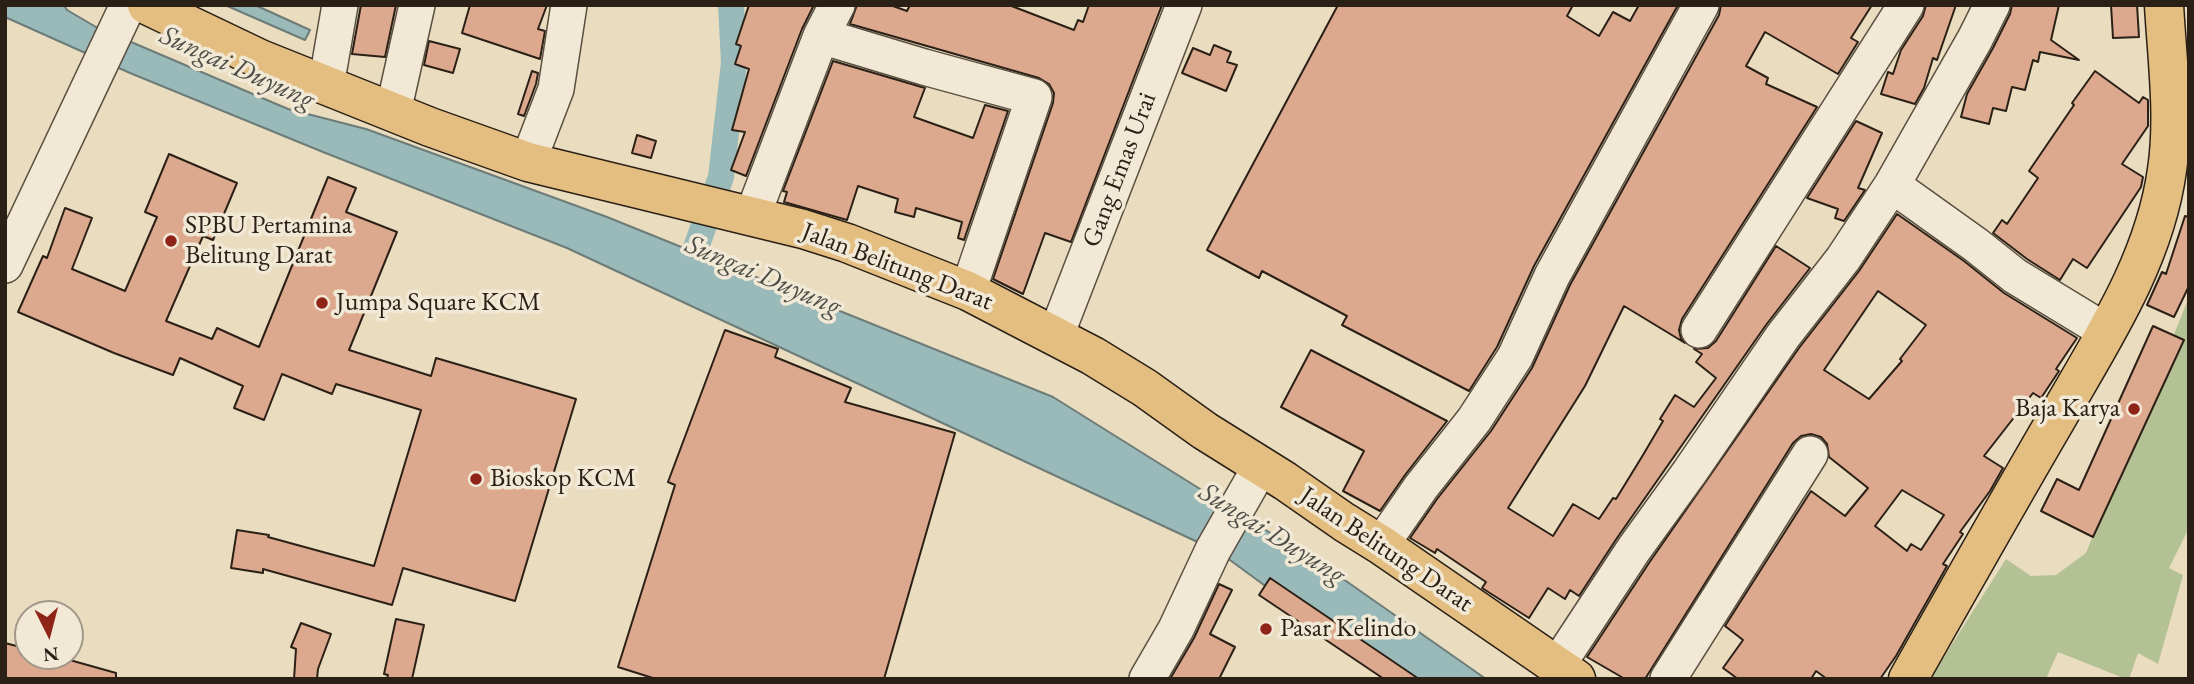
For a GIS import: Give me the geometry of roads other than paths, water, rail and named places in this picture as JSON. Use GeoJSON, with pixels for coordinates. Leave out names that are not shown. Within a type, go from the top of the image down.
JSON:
{"type":"FeatureCollection","features":[{"type":"Feature","properties":{"kind":"main road","name":"Jalan Belitung Darat"},"geometry":{"type":"LineString","coordinates":[[147,5],[260,59],[528,162],[803,229],[847,243],[968,291],[1056,335],[1144,388],[1205,431],[1381,545],[1566,673]]}},
{"type":"Feature","properties":{"kind":"main road"},"geometry":{"type":"LineString","coordinates":[[1908,679],[2107,331],[2140,267],[2153,232],[2168,169],[2169,114],[2164,5]]}},
{"type":"Feature","properties":{"kind":"street"},"geometry":{"type":"LineString","coordinates":[[326,86],[340,5]]}},
{"type":"Feature","properties":{"kind":"street"},"geometry":{"type":"LineString","coordinates":[[393,112],[416,5]]}},
{"type":"Feature","properties":{"kind":"street"},"geometry":{"type":"LineString","coordinates":[[528,162],[556,89],[569,5]]}},
{"type":"Feature","properties":{"kind":"street"},"geometry":{"type":"LineString","coordinates":[[727,211],[837,5]]}},
{"type":"Feature","properties":{"kind":"street","name":"Gang Emas Urai"},"geometry":{"type":"LineString","coordinates":[[1056,335],[1184,5]]}},
{"type":"Feature","properties":{"kind":"street"},"geometry":{"type":"LineString","coordinates":[[1381,545],[1421,487],[1474,420],[1515,357],[1552,276],[1701,5]]}},
{"type":"Feature","properties":{"kind":"street"},"geometry":{"type":"LineString","coordinates":[[1699,330],[1906,5]]}},
{"type":"Feature","properties":{"kind":"street"},"geometry":{"type":"LineString","coordinates":[[1566,673],[1634,549],[1783,336],[1843,259],[1892,185],[1992,5]]}},
{"type":"Feature","properties":{"kind":"street"},"geometry":{"type":"LineString","coordinates":[[5,265],[123,18]]}},
{"type":"Feature","properties":{"kind":"street"},"geometry":{"type":"LineString","coordinates":[[821,36],[1034,97],[968,291]]}},
{"type":"Feature","properties":{"kind":"street"},"geometry":{"type":"LineString","coordinates":[[1892,185],[2015,276],[2107,331]]}},
{"type":"Feature","properties":{"kind":"street"},"geometry":{"type":"LineString","coordinates":[[1668,679],[1810,454]]}},
{"type":"Feature","properties":{"kind":"street"},"geometry":{"type":"LineString","coordinates":[[1147,679],[1176,629],[1231,516],[1261,466]]}},
{"type":"Feature","properties":{"kind":"water","name":"Sungai Duyung"},"geometry":{"type":"Polygon","coordinates":[[[5,5],[64,5],[67,10],[96,27],[288,109],[366,129],[607,217],[1053,397],[1336,574],[1486,679],[1392,679],[1219,552],[567,248],[130,73],[5,17],[5,5]]]}},
{"type":"Feature","properties":{"kind":"water"},"geometry":{"type":"Polygon","coordinates":[[[225,5],[255,5],[310,30],[305,40],[225,5]]]}},
{"type":"Feature","properties":{"kind":"waterway","name":"Sungai Duyung"},"geometry":{"type":"LineString","coordinates":[[686,276],[721,177],[734,63],[731,5]]}},
{"type":"Feature","properties":{"kind":"place","name":"SPBU Pertamina Belitung Darat"},"geometry":{"type":"Point","coordinates":[171,241]}},
{"type":"Feature","properties":{"kind":"place","name":"Jumpa Square KCM"},"geometry":{"type":"Point","coordinates":[322,303]}},
{"type":"Feature","properties":{"kind":"place","name":"Baja Karya"},"geometry":{"type":"Point","coordinates":[2134,409]}},
{"type":"Feature","properties":{"kind":"place","name":"Bioskop KCM"},"geometry":{"type":"Point","coordinates":[476,479]}},
{"type":"Feature","properties":{"kind":"place","name":"Pasar Kelindo"},"geometry":{"type":"Point","coordinates":[1266,629]}}]}
